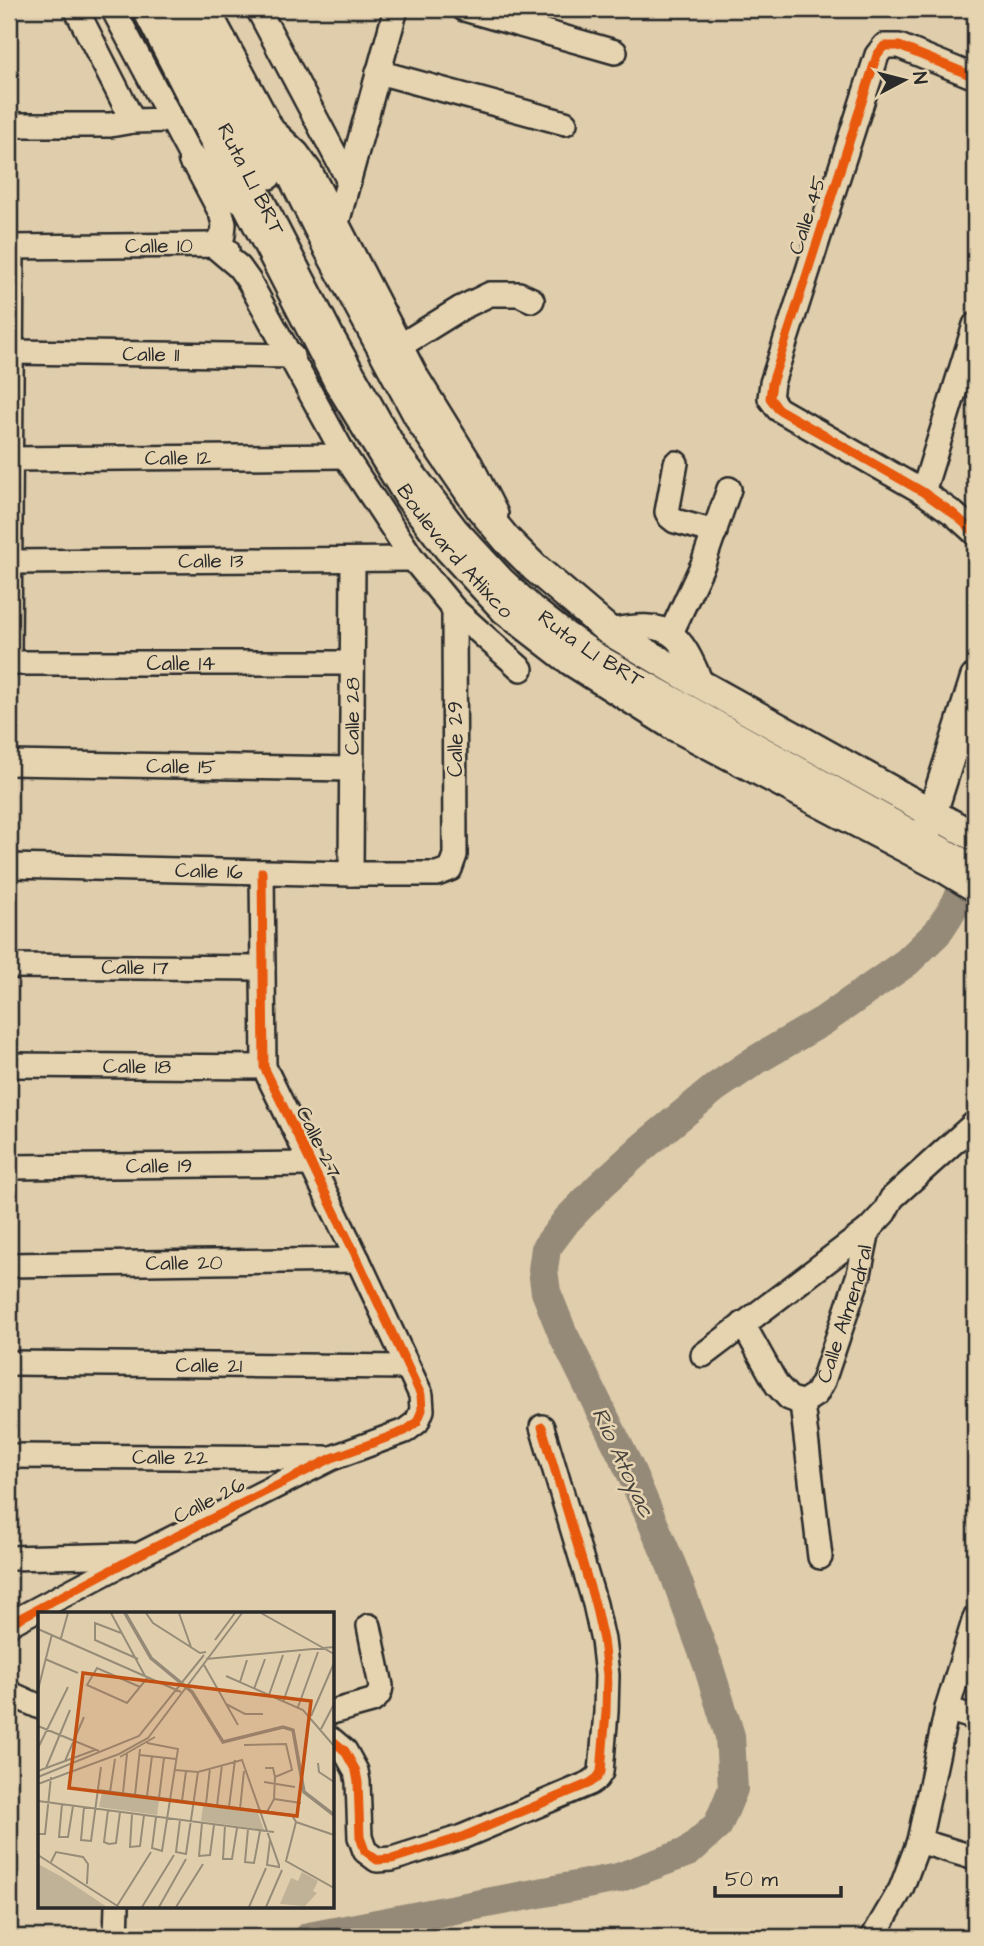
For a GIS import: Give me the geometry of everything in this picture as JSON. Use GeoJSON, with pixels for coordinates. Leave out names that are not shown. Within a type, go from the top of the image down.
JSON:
{"type":"FeatureCollection","features":[{"type":"Feature","properties":{"kind":"main road","name":"Boulevard Atlixco"},"geometry":{"type":"LineString","coordinates":[[147,9],[360,420],[409,497],[447,548],[505,610],[572,661],[674,726],[942,841]]}},
{"type":"Feature","properties":{"kind":"main road","name":"Boulevard Atlixco"},"geometry":{"type":"LineString","coordinates":[[205,9],[422,424],[481,509],[507,540],[535,568],[610,631],[702,685],[942,841],[975,887]]}},
{"type":"Feature","properties":{"kind":"main road"},"geometry":{"type":"LineString","coordinates":[[193,160],[249,205]]}},
{"type":"Feature","properties":{"kind":"main road"},"geometry":{"type":"LineString","coordinates":[[942,841],[975,678]]}},
{"type":"Feature","properties":{"kind":"street"},"geometry":{"type":"LineString","coordinates":[[76,9],[133,121]]}},
{"type":"Feature","properties":{"kind":"street"},"geometry":{"type":"LineString","coordinates":[[113,9],[193,160]]}},
{"type":"Feature","properties":{"kind":"street","name":"Ruta L1 BRT"},"geometry":{"type":"LineString","coordinates":[[164,9],[332,336],[397,452],[429,496],[482,558],[531,607],[598,656],[975,857]]}},
{"type":"Feature","properties":{"kind":"street","name":"Ruta L1 BRT"},"geometry":{"type":"LineString","coordinates":[[183,9],[388,406],[440,488],[490,550],[547,604],[621,657],[942,841],[975,867]]}},
{"type":"Feature","properties":{"kind":"street"},"geometry":{"type":"LineString","coordinates":[[258,9],[349,181]]}},
{"type":"Feature","properties":{"kind":"street"},"geometry":{"type":"LineString","coordinates":[[337,223],[396,9]]}},
{"type":"Feature","properties":{"kind":"street"},"geometry":{"type":"LineString","coordinates":[[464,9],[615,52]]}},
{"type":"Feature","properties":{"kind":"street","name":"Calle 45"},"geometry":{"type":"LineString","coordinates":[[923,492],[778,409],[770,398],[772,383],[877,55],[884,46],[899,46],[975,77]]}},
{"type":"Feature","properties":{"kind":"street"},"geometry":{"type":"LineString","coordinates":[[379,72],[565,123]]}},
{"type":"Feature","properties":{"kind":"street"},"geometry":{"type":"LineString","coordinates":[[9,125],[110,125],[133,121],[172,120]]}},
{"type":"Feature","properties":{"kind":"street"},"geometry":{"type":"LineString","coordinates":[[266,124],[297,153],[310,172],[415,374],[482,484],[507,540]]}},
{"type":"Feature","properties":{"kind":"street","name":"Calle 10"},"geometry":{"type":"LineString","coordinates":[[10,247],[213,245],[223,235],[224,224],[193,160]]}},
{"type":"Feature","properties":{"kind":"street"},"geometry":{"type":"LineString","coordinates":[[213,245],[235,253],[256,273],[286,317],[317,340]]}},
{"type":"Feature","properties":{"kind":"street"},"geometry":{"type":"LineString","coordinates":[[213,245],[239,267],[249,281],[345,456],[412,559],[454,609],[521,669]]}},
{"type":"Feature","properties":{"kind":"street"},"geometry":{"type":"LineString","coordinates":[[9,654],[10,247]]}},
{"type":"Feature","properties":{"kind":"street"},"geometry":{"type":"LineString","coordinates":[[400,346],[461,308],[490,294],[519,294],[532,300]]}},
{"type":"Feature","properties":{"kind":"street"},"geometry":{"type":"LineString","coordinates":[[975,325],[923,492],[965,515],[975,533]]}},
{"type":"Feature","properties":{"kind":"street","name":"Calle 11"},"geometry":{"type":"LineString","coordinates":[[11,352],[292,356]]}},
{"type":"Feature","properties":{"kind":"street","name":"Calle 12"},"geometry":{"type":"LineString","coordinates":[[10,459],[345,456]]}},
{"type":"Feature","properties":{"kind":"street"},"geometry":{"type":"LineString","coordinates":[[676,463],[667,512],[675,521],[715,532]]}},
{"type":"Feature","properties":{"kind":"street"},"geometry":{"type":"LineString","coordinates":[[671,633],[703,564],[729,489]]}},
{"type":"Feature","properties":{"kind":"street","name":"Calle 28"},"geometry":{"type":"LineString","coordinates":[[351,874],[353,559]]}},
{"type":"Feature","properties":{"kind":"street","name":"Calle 13"},"geometry":{"type":"LineString","coordinates":[[10,562],[412,559]]}},
{"type":"Feature","properties":{"kind":"street","name":"Calle 29"},"geometry":{"type":"LineString","coordinates":[[450,869],[455,855],[454,609]]}},
{"type":"Feature","properties":{"kind":"street"},"geometry":{"type":"LineString","coordinates":[[610,631],[633,626],[650,626],[671,633],[682,644],[702,685]]}},
{"type":"Feature","properties":{"kind":"street","name":"Calle 14"},"geometry":{"type":"LineString","coordinates":[[9,663],[352,663]]}},
{"type":"Feature","properties":{"kind":"street","name":"Calle 15"},"geometry":{"type":"LineString","coordinates":[[9,764],[352,769]]}},
{"type":"Feature","properties":{"kind":"street","name":"Calle 16"},"geometry":{"type":"LineString","coordinates":[[9,866],[351,874],[437,874],[450,869]]}},
{"type":"Feature","properties":{"kind":"street","name":"Calle 27"},"geometry":{"type":"LineString","coordinates":[[262,872],[264,1067],[421,1395],[422,1410]]}},
{"type":"Feature","properties":{"kind":"street","name":"Calle 17"},"geometry":{"type":"LineString","coordinates":[[9,966],[263,968]]}},
{"type":"Feature","properties":{"kind":"street","name":"Calle 18"},"geometry":{"type":"LineString","coordinates":[[9,1065],[264,1067]]}},
{"type":"Feature","properties":{"kind":"street"},"geometry":{"type":"LineString","coordinates":[[703,1355],[868,1230],[884,1213],[892,1198],[975,1123]]}},
{"type":"Feature","properties":{"kind":"street"},"geometry":{"type":"LineString","coordinates":[[884,1213],[901,1207],[975,1136]]}},
{"type":"Feature","properties":{"kind":"street","name":"Calle 19"},"geometry":{"type":"LineString","coordinates":[[9,1167],[310,1164]]}},
{"type":"Feature","properties":{"kind":"street","name":"Calle Almendral"},"geometry":{"type":"LineString","coordinates":[[820,1557],[802,1403],[816,1394],[823,1381],[859,1274],[868,1230]]}},
{"type":"Feature","properties":{"kind":"street","name":"Calle 20"},"geometry":{"type":"LineString","coordinates":[[9,1265],[358,1260]]}},
{"type":"Feature","properties":{"kind":"street"},"geometry":{"type":"LineString","coordinates":[[743,1324],[777,1385],[789,1398],[802,1403]]}},
{"type":"Feature","properties":{"kind":"street","name":"Calle 21"},"geometry":{"type":"LineString","coordinates":[[9,1363],[407,1367]]}},
{"type":"Feature","properties":{"kind":"street","name":"Calle 26"},"geometry":{"type":"LineString","coordinates":[[9,1624],[332,1458],[405,1431],[416,1422],[422,1410]]}},
{"type":"Feature","properties":{"kind":"street"},"geometry":{"type":"LineString","coordinates":[[334,1743],[345,1751],[356,1771],[360,1837],[365,1851],[377,1860],[392,1860],[462,1836],[590,1783],[601,1772],[607,1675],[603,1640],[595,1604],[542,1427]]}},
{"type":"Feature","properties":{"kind":"street","name":"Calle 22"},"geometry":{"type":"LineString","coordinates":[[9,1456],[332,1458]]}},
{"type":"Feature","properties":{"kind":"street"},"geometry":{"type":"LineString","coordinates":[[9,1558],[139,1555]]}},
{"type":"Feature","properties":{"kind":"street"},"geometry":{"type":"LineString","coordinates":[[873,1937],[901,1889],[919,1841],[947,1709],[975,1618]]}},
{"type":"Feature","properties":{"kind":"street"},"geometry":{"type":"LineString","coordinates":[[334,1711],[372,1701],[380,1692],[369,1626]]}},
{"type":"Feature","properties":{"kind":"street"},"geometry":{"type":"LineString","coordinates":[[9,1693],[38,1706]]}},
{"type":"Feature","properties":{"kind":"street"},"geometry":{"type":"LineString","coordinates":[[947,1709],[975,1718]]}},
{"type":"Feature","properties":{"kind":"street"},"geometry":{"type":"LineString","coordinates":[[919,1841],[975,1858]]}},
{"type":"Feature","properties":{"kind":"street"},"geometry":{"type":"LineString","coordinates":[[116,1937],[117,1908]]}},
{"type":"Feature","properties":{"kind":"waterway","name":"Río Atoyac"},"geometry":{"type":"LineString","coordinates":[[309,1937],[618,1878],[688,1852],[718,1825],[733,1789],[730,1736],[708,1665],[672,1567],[630,1470],[562,1332],[546,1292],[543,1270],[546,1248],[567,1220],[601,1185],[716,1087],[823,1021],[907,962],[937,933],[954,907],[975,864]]}},
{"type":"Feature","properties":{"kind":"cycle path"},"geometry":{"type":"LineString","coordinates":[[975,77],[899,46],[884,46],[877,55],[772,383],[770,398],[778,409],[923,492],[975,533]]}},
{"type":"Feature","properties":{"kind":"cycle path"},"geometry":{"type":"LineString","coordinates":[[9,1624],[332,1458],[405,1431],[417,1422],[422,1410],[421,1395],[264,1067],[262,872]]}},
{"type":"Feature","properties":{"kind":"cycle path"},"geometry":{"type":"LineString","coordinates":[[334,1742],[345,1751],[356,1771],[360,1837],[365,1851],[377,1860],[392,1859],[462,1837],[590,1783],[601,1772],[607,1675],[603,1640],[595,1604],[542,1427]]}}]}
